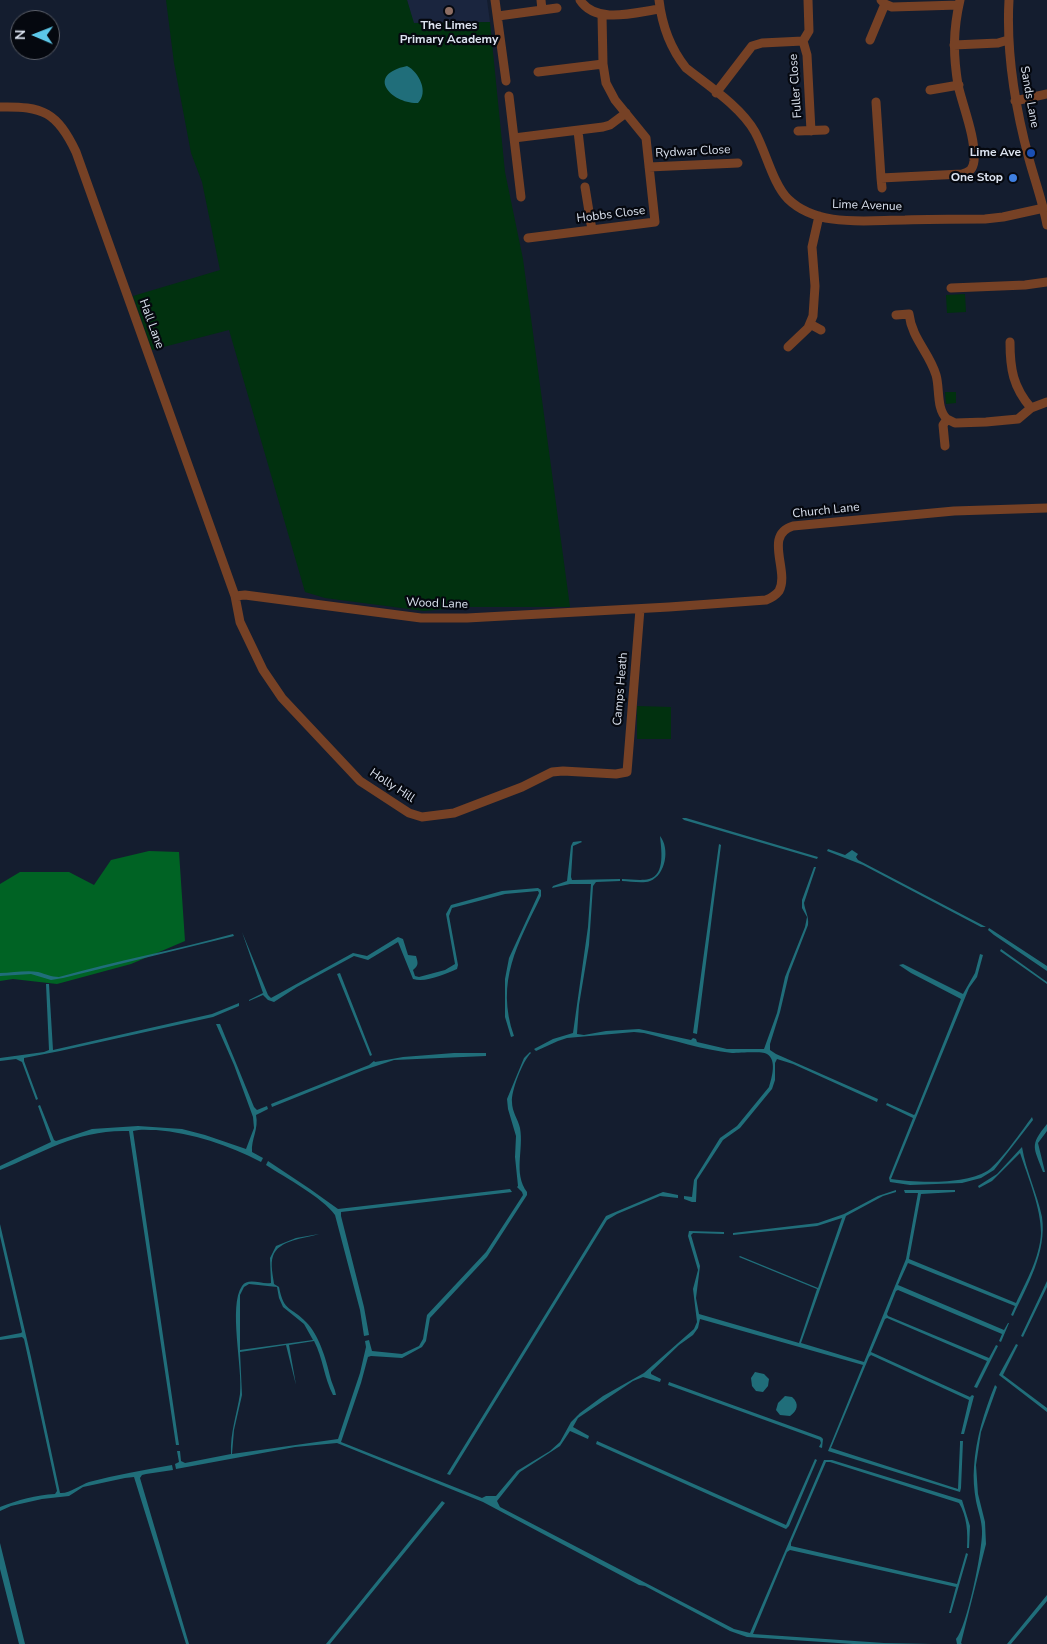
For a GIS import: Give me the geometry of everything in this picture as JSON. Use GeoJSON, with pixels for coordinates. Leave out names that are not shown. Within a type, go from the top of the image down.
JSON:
{"type":"FeatureCollection","features":[{"type":"Feature","properties":{"kind":"street"},"geometry":{"type":"LineString","coordinates":[[496,0],[506,81]]}},
{"type":"Feature","properties":{"kind":"street"},"geometry":{"type":"LineString","coordinates":[[541,0],[542,10]]}},
{"type":"Feature","properties":{"kind":"street"},"geometry":{"type":"LineString","coordinates":[[580,0],[584,6],[605,16],[660,4]]}},
{"type":"Feature","properties":{"kind":"street"},"geometry":{"type":"LineString","coordinates":[[716,93],[752,46],[803,41],[809,31],[808,0]]}},
{"type":"Feature","properties":{"kind":"street","name":"Sands Lane"},"geometry":{"type":"LineString","coordinates":[[1009,0],[1008,40],[1015,101],[1029,159],[1044,208],[1047,226]]}},
{"type":"Feature","properties":{"kind":"street"},"geometry":{"type":"LineString","coordinates":[[870,40],[879,32],[883,2],[892,7],[959,2],[954,31],[954,45],[958,85],[970,127],[974,159],[972,168],[962,174],[881,178]]}},
{"type":"Feature","properties":{"kind":"street","name":"Lime Avenue"},"geometry":{"type":"LineString","coordinates":[[660,4],[669,42],[680,60],[686,68],[745,118],[764,149],[766,159],[776,182],[788,199],[802,210],[819,216],[845,220],[984,219],[1004,217],[1044,208]]}},
{"type":"Feature","properties":{"kind":"street"},"geometry":{"type":"LineString","coordinates":[[498,16],[557,8]]}},
{"type":"Feature","properties":{"kind":"street"},"geometry":{"type":"LineString","coordinates":[[602,15],[603,64],[606,83],[615,100],[646,138],[649,167]]}},
{"type":"Feature","properties":{"kind":"street"},"geometry":{"type":"LineString","coordinates":[[954,45],[998,43],[1008,40]]}},
{"type":"Feature","properties":{"kind":"street","name":"Fuller Close"},"geometry":{"type":"LineString","coordinates":[[803,41],[807,54],[811,130]]}},
{"type":"Feature","properties":{"kind":"street"},"geometry":{"type":"LineString","coordinates":[[538,72],[558,73],[603,64]]}},
{"type":"Feature","properties":{"kind":"street"},"geometry":{"type":"LineString","coordinates":[[930,90],[958,85]]}},
{"type":"Feature","properties":{"kind":"street"},"geometry":{"type":"LineString","coordinates":[[1015,101],[1047,94]]}},
{"type":"Feature","properties":{"kind":"street"},"geometry":{"type":"LineString","coordinates":[[509,96],[521,197]]}},
{"type":"Feature","properties":{"kind":"street","name":"Hall Lane"},"geometry":{"type":"LineString","coordinates":[[0,107],[21,106],[37,109],[52,116],[70,139],[235,596]]}},
{"type":"Feature","properties":{"kind":"street"},"geometry":{"type":"LineString","coordinates":[[880,108],[882,188]]}},
{"type":"Feature","properties":{"kind":"street"},"geometry":{"type":"LineString","coordinates":[[514,138],[603,128],[626,113]]}},
{"type":"Feature","properties":{"kind":"street","name":"Fuller Close"},"geometry":{"type":"LineString","coordinates":[[798,131],[825,130]]}},
{"type":"Feature","properties":{"kind":"street"},"geometry":{"type":"LineString","coordinates":[[578,131],[584,175]]}},
{"type":"Feature","properties":{"kind":"street","name":"Rydwar Close"},"geometry":{"type":"LineString","coordinates":[[649,167],[694,161],[738,163]]}},
{"type":"Feature","properties":{"kind":"street","name":"Hobbs Close"},"geometry":{"type":"LineString","coordinates":[[528,238],[655,222],[649,167]]}},
{"type":"Feature","properties":{"kind":"street"},"geometry":{"type":"LineString","coordinates":[[585,187],[592,230]]}},
{"type":"Feature","properties":{"kind":"street"},"geometry":{"type":"LineString","coordinates":[[788,347],[810,324],[815,307],[812,246],[819,216]]}},
{"type":"Feature","properties":{"kind":"street"},"geometry":{"type":"LineString","coordinates":[[951,288],[965,283],[1025,285],[1047,282]]}},
{"type":"Feature","properties":{"kind":"street"},"geometry":{"type":"LineString","coordinates":[[896,315],[909,314],[912,331],[936,372],[941,410],[947,419],[955,423],[1018,419],[1031,408],[1047,402]]}},
{"type":"Feature","properties":{"kind":"street"},"geometry":{"type":"LineString","coordinates":[[810,324],[821,330]]}},
{"type":"Feature","properties":{"kind":"street"},"geometry":{"type":"LineString","coordinates":[[1010,342],[1013,379],[1021,397],[1031,408]]}},
{"type":"Feature","properties":{"kind":"street"},"geometry":{"type":"LineString","coordinates":[[945,446],[943,425],[947,419]]}},
{"type":"Feature","properties":{"kind":"street","name":"Church Lane"},"geometry":{"type":"LineString","coordinates":[[640,609],[766,600],[774,596],[779,590],[781,583],[778,541],[786,528],[793,526],[954,511],[1047,508]]}},
{"type":"Feature","properties":{"kind":"street","name":"Wood Lane"},"geometry":{"type":"LineString","coordinates":[[235,596],[245,595],[422,618],[468,618],[640,609]]}},
{"type":"Feature","properties":{"kind":"street","name":"Holly Hill"},"geometry":{"type":"LineString","coordinates":[[235,596],[240,622],[263,670],[282,698],[360,781],[409,813],[422,817],[454,813],[522,787],[552,772],[616,774],[627,772]]}},
{"type":"Feature","properties":{"kind":"street","name":"Camps Heath"},"geometry":{"type":"LineString","coordinates":[[627,772],[640,609]]}},
{"type":"Feature","properties":{"kind":"shaded area"},"geometry":{"type":"Polygon","coordinates":[[[166,0],[407,0],[414,23],[490,22],[505,172],[523,259],[570,607],[468,607],[424,611],[325,598],[305,592],[229,330],[152,350],[133,296],[220,270],[202,182],[191,153],[174,63],[166,0]]]}},
{"type":"Feature","properties":{"kind":"shaded area","name":"The Limes Primary Academy"},"geometry":{"type":"Polygon","coordinates":[[[407,0],[487,0],[490,22],[413,23],[407,0]]]}},
{"type":"Feature","properties":{"kind":"shaded area"},"geometry":{"type":"Polygon","coordinates":[[[407,66],[419,77],[423,88],[423,93],[418,103],[399,99],[387,88],[385,82],[387,76],[394,70],[407,66]]]}},
{"type":"Feature","properties":{"kind":"shaded area"},"geometry":{"type":"Polygon","coordinates":[[[965,294],[966,312],[947,313],[946,295],[965,294]]]}},
{"type":"Feature","properties":{"kind":"shaded area"},"geometry":{"type":"Polygon","coordinates":[[[945,392],[956,392],[956,403],[946,404],[945,392]]]}},
{"type":"Feature","properties":{"kind":"shaded area"},"geometry":{"type":"Polygon","coordinates":[[[637,706],[671,707],[671,739],[637,739],[637,706]]]}},
{"type":"Feature","properties":{"kind":"shaded area"},"geometry":{"type":"Polygon","coordinates":[[[682,818],[686,818],[818,857],[817,859],[682,818]]]}},
{"type":"Feature","properties":{"kind":"shaded area"},"geometry":{"type":"Polygon","coordinates":[[[660,836],[665,847],[665,861],[660,873],[647,882],[622,881],[622,879],[649,879],[658,872],[661,860],[660,836]]]}},
{"type":"Feature","properties":{"kind":"shaded area"},"geometry":{"type":"Polygon","coordinates":[[[581,841],[573,846],[572,880],[620,879],[620,881],[596,882],[593,886],[589,945],[579,1005],[577,1034],[584,1035],[606,1031],[639,1029],[691,1040],[693,1038],[697,1042],[727,1049],[764,1049],[777,1013],[785,977],[805,927],[807,917],[802,908],[802,900],[814,867],[816,867],[804,903],[808,919],[808,925],[789,974],[770,1050],[878,1099],[877,1102],[793,1064],[777,1059],[772,1089],[740,1128],[723,1140],[697,1180],[696,1202],[684,1199],[684,1196],[692,1197],[694,1180],[720,1138],[737,1126],[769,1087],[773,1069],[772,1060],[764,1053],[721,1052],[634,1032],[567,1038],[536,1051],[534,1049],[553,1039],[573,1033],[588,927],[591,884],[570,884],[552,888],[567,881],[571,846],[573,842],[581,841]]]}},
{"type":"Feature","properties":{"kind":"shaded area"},"geometry":{"type":"Polygon","coordinates":[[[719,844],[721,845],[697,1034],[693,1033],[719,844]]]}},
{"type":"Feature","properties":{"kind":"shaded area"},"geometry":{"type":"Polygon","coordinates":[[[828,849],[845,855],[852,850],[858,854],[856,857],[858,860],[986,927],[981,927],[863,865],[827,851],[828,849]]]}},
{"type":"Feature","properties":{"kind":"shaded area"},"geometry":{"type":"Polygon","coordinates":[[[538,888],[541,890],[541,896],[517,947],[508,980],[507,998],[514,1036],[511,1037],[505,1017],[505,979],[509,958],[539,893],[538,891],[505,894],[452,908],[449,916],[458,965],[457,969],[429,979],[413,979],[398,942],[368,960],[354,956],[297,987],[274,1002],[268,1000],[263,995],[249,1001],[263,993],[242,932],[268,995],[271,998],[353,953],[367,956],[398,937],[403,939],[408,955],[416,956],[418,964],[413,970],[415,976],[419,977],[445,970],[455,964],[446,914],[451,905],[502,891],[538,888]]]}},
{"type":"Feature","properties":{"kind":"shaded area"},"geometry":{"type":"Polygon","coordinates":[[[989,928],[1047,966],[1047,971],[994,935],[988,930],[989,928]]]}},
{"type":"Feature","properties":{"kind":"shaded area"},"geometry":{"type":"Polygon","coordinates":[[[233,934],[234,936],[63,978],[51,980],[31,974],[0,976],[0,973],[29,971],[59,977],[233,934]]]}},
{"type":"Feature","properties":{"kind":"shaded area"},"geometry":{"type":"Polygon","coordinates":[[[1001,949],[1047,982],[1047,984],[1000,951],[1001,949]]]}},
{"type":"Feature","properties":{"kind":"shaded area"},"geometry":{"type":"Polygon","coordinates":[[[980,954],[983,955],[977,977],[969,988],[891,1179],[942,1182],[970,1178],[981,1174],[995,1164],[1032,1117],[1033,1120],[994,1170],[981,1178],[962,1183],[910,1185],[890,1182],[889,1178],[913,1118],[886,1105],[887,1103],[915,1114],[961,999],[899,965],[903,964],[963,994],[975,973],[980,954]]]}},
{"type":"Feature","properties":{"kind":"shaded area"},"geometry":{"type":"Polygon","coordinates":[[[340,973],[372,1055],[370,1056],[337,974],[340,973]]]}},
{"type":"Feature","properties":{"kind":"shaded area"},"geometry":{"type":"Polygon","coordinates":[[[46,984],[49,984],[53,1050],[212,1014],[239,1003],[239,1006],[213,1017],[24,1058],[38,1099],[36,1100],[22,1062],[16,1059],[0,1061],[0,1058],[49,1050],[46,984]]]}},
{"type":"Feature","properties":{"kind":"shaded area"},"geometry":{"type":"Polygon","coordinates":[[[216,1024],[220,1024],[254,1107],[257,1110],[267,1106],[268,1109],[256,1115],[257,1120],[252,1152],[263,1158],[261,1162],[236,1150],[197,1137],[156,1130],[133,1131],[179,1445],[176,1445],[129,1131],[111,1131],[78,1138],[47,1149],[0,1170],[0,1166],[51,1142],[38,1106],[40,1105],[56,1141],[92,1129],[138,1126],[182,1129],[246,1149],[254,1128],[253,1117],[234,1065],[216,1024]]]}},
{"type":"Feature","properties":{"kind":"shaded area"},"geometry":{"type":"Polygon","coordinates":[[[454,1053],[486,1053],[486,1056],[394,1060],[272,1107],[271,1104],[369,1065],[374,1061],[454,1053]]]}},
{"type":"Feature","properties":{"kind":"shaded area"},"geometry":{"type":"Polygon","coordinates":[[[531,1053],[518,1076],[512,1102],[520,1128],[520,1169],[527,1195],[487,1257],[430,1318],[426,1341],[422,1347],[402,1358],[368,1357],[341,1442],[482,1498],[496,1496],[517,1471],[550,1451],[560,1442],[571,1422],[580,1413],[603,1396],[644,1373],[694,1329],[697,1322],[693,1289],[698,1270],[688,1236],[689,1231],[724,1232],[724,1234],[693,1233],[691,1235],[700,1266],[696,1298],[699,1314],[799,1343],[817,1289],[739,1257],[818,1288],[842,1218],[817,1226],[733,1235],[733,1233],[818,1223],[844,1214],[878,1196],[896,1190],[896,1192],[883,1196],[846,1216],[801,1343],[864,1362],[906,1259],[918,1193],[905,1193],[904,1190],[955,1190],[955,1192],[921,1194],[909,1259],[1016,1303],[1035,1260],[1041,1233],[1036,1203],[1020,1153],[992,1181],[979,1188],[978,1186],[997,1174],[1022,1147],[1040,1208],[1043,1230],[1042,1243],[1035,1268],[1013,1316],[1011,1315],[1015,1306],[908,1263],[898,1285],[1004,1330],[1009,1323],[1001,1342],[999,1341],[1002,1334],[898,1290],[887,1314],[989,1358],[996,1345],[998,1346],[977,1388],[974,1387],[987,1361],[887,1318],[871,1352],[970,1397],[974,1396],[964,1434],[961,1434],[969,1400],[871,1355],[831,1448],[958,1489],[960,1441],[963,1441],[960,1492],[828,1451],[863,1365],[700,1319],[698,1328],[693,1335],[679,1345],[651,1372],[651,1374],[661,1379],[660,1382],[643,1377],[633,1381],[578,1418],[573,1427],[589,1436],[588,1439],[570,1431],[560,1446],[520,1472],[497,1501],[500,1507],[734,1629],[750,1633],[824,1460],[832,1460],[962,1500],[970,1526],[969,1548],[967,1548],[965,1519],[959,1503],[826,1462],[791,1546],[957,1584],[966,1553],[968,1554],[951,1613],[949,1613],[956,1587],[790,1550],[787,1552],[753,1634],[884,1643],[933,1644],[853,1644],[747,1637],[730,1631],[645,1586],[639,1585],[483,1502],[337,1443],[295,1447],[176,1469],[175,1464],[179,1462],[177,1451],[180,1451],[181,1461],[185,1463],[231,1454],[233,1431],[240,1394],[236,1322],[238,1295],[245,1283],[271,1283],[270,1258],[276,1246],[296,1238],[319,1234],[293,1240],[280,1246],[273,1256],[272,1270],[274,1284],[279,1287],[283,1301],[311,1327],[318,1340],[336,1395],[333,1395],[330,1388],[314,1341],[289,1345],[296,1385],[286,1345],[240,1352],[242,1395],[234,1430],[232,1454],[338,1439],[360,1373],[366,1347],[365,1341],[369,1340],[372,1351],[402,1354],[419,1346],[423,1339],[427,1315],[486,1252],[523,1195],[517,1187],[516,1136],[507,1099],[524,1058],[531,1053]],[[249,1284],[244,1287],[240,1295],[240,1350],[313,1340],[304,1324],[283,1307],[277,1287],[249,1284]]]}},
{"type":"Feature","properties":{"kind":"shaded area"},"geometry":{"type":"Polygon","coordinates":[[[1047,1124],[1047,1131],[1038,1143],[1045,1172],[1043,1172],[1037,1157],[1035,1142],[1047,1124]]]}},
{"type":"Feature","properties":{"kind":"shaded area"},"geometry":{"type":"Polygon","coordinates":[[[268,1161],[338,1209],[510,1189],[512,1192],[341,1212],[364,1307],[369,1335],[364,1336],[360,1310],[335,1215],[322,1201],[266,1165],[268,1161]]]}},
{"type":"Feature","properties":{"kind":"shaded area"},"geometry":{"type":"Polygon","coordinates":[[[663,1192],[678,1195],[678,1198],[660,1196],[607,1220],[450,1475],[447,1474],[606,1216],[663,1192]]]}},
{"type":"Feature","properties":{"kind":"shaded area"},"geometry":{"type":"Polygon","coordinates":[[[0,1224],[60,1493],[71,1491],[89,1482],[172,1465],[173,1470],[146,1474],[140,1478],[189,1644],[186,1644],[134,1477],[83,1487],[69,1496],[42,1499],[11,1506],[0,1511],[0,1507],[7,1504],[55,1494],[57,1491],[24,1339],[22,1337],[0,1340],[0,1337],[22,1332],[0,1236],[0,1224]]]}},
{"type":"Feature","properties":{"kind":"shaded area"},"geometry":{"type":"Polygon","coordinates":[[[1047,1281],[1047,1287],[1023,1337],[1021,1336],[1047,1281]]]}},
{"type":"Feature","properties":{"kind":"shaded area"},"geometry":{"type":"Polygon","coordinates":[[[1016,1344],[1018,1345],[1003,1375],[1047,1408],[1047,1412],[999,1375],[1016,1344]]]}},
{"type":"Feature","properties":{"kind":"shaded area"},"geometry":{"type":"Polygon","coordinates":[[[755,1372],[764,1374],[769,1379],[768,1386],[763,1392],[756,1391],[752,1386],[751,1378],[755,1372]]]}},
{"type":"Feature","properties":{"kind":"shaded area"},"geometry":{"type":"Polygon","coordinates":[[[669,1382],[821,1437],[823,1439],[822,1448],[819,1447],[820,1440],[668,1385],[669,1382]]]}},
{"type":"Feature","properties":{"kind":"shaded area"},"geometry":{"type":"Polygon","coordinates":[[[995,1385],[997,1387],[981,1432],[976,1465],[978,1494],[985,1522],[986,1544],[962,1644],[957,1644],[956,1639],[965,1620],[974,1587],[980,1554],[982,1527],[976,1501],[974,1467],[981,1425],[995,1385]]]}},
{"type":"Feature","properties":{"kind":"shaded area"},"geometry":{"type":"Polygon","coordinates":[[[785,1396],[792,1397],[797,1405],[796,1410],[790,1416],[780,1415],[776,1410],[778,1403],[785,1396]]]}},
{"type":"Feature","properties":{"kind":"shaded area"},"geometry":{"type":"Polygon","coordinates":[[[597,1441],[786,1525],[815,1459],[817,1460],[789,1526],[786,1529],[596,1444],[597,1441]]]}},
{"type":"Feature","properties":{"kind":"shaded area"},"geometry":{"type":"Polygon","coordinates":[[[442,1501],[445,1503],[330,1644],[326,1644],[442,1501]]]}},
{"type":"Feature","properties":{"kind":"shaded area"},"geometry":{"type":"Polygon","coordinates":[[[0,1543],[25,1644],[19,1644],[0,1569],[0,1543]]]}},
{"type":"Feature","properties":{"kind":"shaded area"},"geometry":{"type":"Polygon","coordinates":[[[1047,1595],[1047,1601],[1011,1644],[1007,1644],[1047,1595]]]}},
{"type":"Feature","properties":{"kind":"green space"},"geometry":{"type":"Polygon","coordinates":[[[149,851],[179,852],[185,941],[131,964],[57,984],[13,979],[0,981],[0,884],[20,872],[69,872],[94,885],[111,860],[149,851]]]}},
{"type":"Feature","properties":{"kind":"place","name":"The Limes Primary Academy"},"geometry":{"type":"Point","coordinates":[449,11]}},
{"type":"Feature","properties":{"kind":"place","name":"Lime Ave"},"geometry":{"type":"Point","coordinates":[1031,153]}},
{"type":"Feature","properties":{"kind":"place","name":"One Stop"},"geometry":{"type":"Point","coordinates":[1013,178]}}]}
